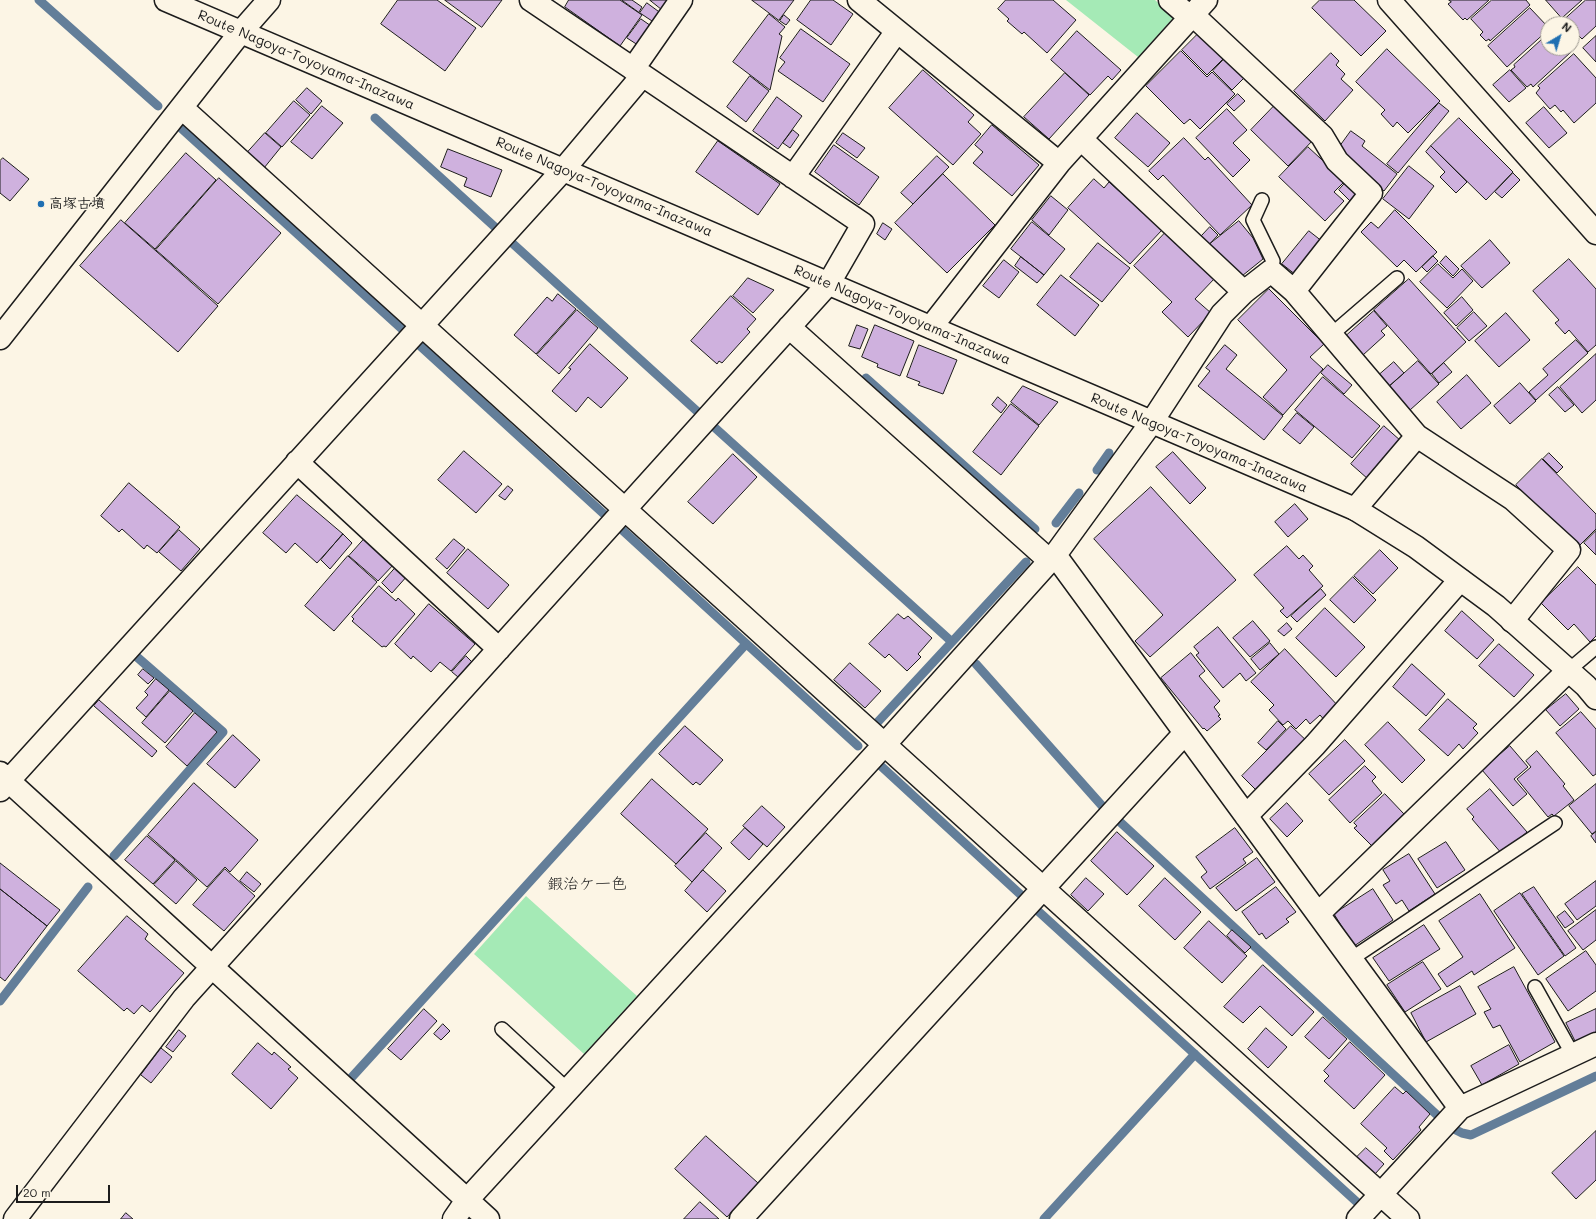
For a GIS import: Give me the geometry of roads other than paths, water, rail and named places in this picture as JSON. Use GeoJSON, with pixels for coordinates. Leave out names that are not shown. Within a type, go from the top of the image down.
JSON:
{"type":"FeatureCollection","features":[{"type":"Feature","properties":{"kind":"street","name":"Route Nagoya-Toyoyama-Inazawa"},"geometry":{"type":"LineString","coordinates":[[166,0],[240,33],[829,283],[1151,423],[1355,509],[1416,547],[1460,580],[1512,621],[1569,670],[1596,698]]}},
{"type":"Feature","properties":{"kind":"street"},"geometry":{"type":"LineString","coordinates":[[0,338],[240,33],[269,0]]}},
{"type":"Feature","properties":{"kind":"street"},"geometry":{"type":"LineString","coordinates":[[15,1219],[184,998],[829,283],[862,224],[531,0]]}},
{"type":"Feature","properties":{"kind":"street"},"geometry":{"type":"LineString","coordinates":[[488,1219],[212,967],[3,781],[422,326],[563,170],[638,72],[681,0]]}},
{"type":"Feature","properties":{"kind":"street"},"geometry":{"type":"LineString","coordinates":[[859,0],[1059,163]]}},
{"type":"Feature","properties":{"kind":"street"},"geometry":{"type":"LineString","coordinates":[[1170,0],[1197,11],[1322,136],[1337,161],[1370,193],[1294,291]]}},
{"type":"Feature","properties":{"kind":"street"},"geometry":{"type":"LineString","coordinates":[[1390,0],[1596,233]]}},
{"type":"Feature","properties":{"kind":"street"},"geometry":{"type":"LineString","coordinates":[[931,327],[1059,163],[1197,11]]}},
{"type":"Feature","properties":{"kind":"street"},"geometry":{"type":"LineString","coordinates":[[793,177],[897,31]]}},
{"type":"Feature","properties":{"kind":"street"},"geometry":{"type":"LineString","coordinates":[[182,108],[1408,1219]]}},
{"type":"Feature","properties":{"kind":"street"},"geometry":{"type":"LineString","coordinates":[[1081,139],[1244,292]]}},
{"type":"Feature","properties":{"kind":"street"},"geometry":{"type":"LineString","coordinates":[[454,1219],[468,1200],[1052,558],[1151,423],[1222,314],[1244,292],[1271,271],[1294,291],[1417,436],[1513,500],[1569,550],[1512,621]]}},
{"type":"Feature","properties":{"kind":"street"},"geometry":{"type":"LineString","coordinates":[[789,327],[1052,558],[1185,733],[1460,1108]]}},
{"type":"Feature","properties":{"kind":"street"},"geometry":{"type":"LineString","coordinates":[[1355,509],[1417,436]]}},
{"type":"Feature","properties":{"kind":"street"},"geometry":{"type":"LineString","coordinates":[[297,462],[499,649]]}},
{"type":"Feature","properties":{"kind":"street"},"geometry":{"type":"LineString","coordinates":[[1246,816],[1315,745],[1460,580]]}},
{"type":"Feature","properties":{"kind":"street"},"geometry":{"type":"LineString","coordinates":[[1318,914],[1569,670]]}},
{"type":"Feature","properties":{"kind":"street"},"geometry":{"type":"LineString","coordinates":[[742,1219],[1185,733]]}},
{"type":"Feature","properties":{"kind":"street"},"geometry":{"type":"LineString","coordinates":[[1358,1219],[1460,1108],[1596,1044]]}},
{"type":"Feature","properties":{"kind":"lane"},"geometry":{"type":"LineString","coordinates":[[1262,200],[1253,220],[1273,261],[1271,271]]}},
{"type":"Feature","properties":{"kind":"lane"},"geometry":{"type":"LineString","coordinates":[[1331,335],[1397,278]]}},
{"type":"Feature","properties":{"kind":"lane"},"geometry":{"type":"LineString","coordinates":[[1569,670],[1596,647]]}},
{"type":"Feature","properties":{"kind":"lane"},"geometry":{"type":"LineString","coordinates":[[1351,959],[1555,823]]}},
{"type":"Feature","properties":{"kind":"lane"},"geometry":{"type":"LineString","coordinates":[[1535,987],[1573,1055]]}},
{"type":"Feature","properties":{"kind":"lane"},"geometry":{"type":"LineString","coordinates":[[502,1029],[568,1090]]}},
{"type":"Feature","properties":{"kind":"waterway"},"geometry":{"type":"LineString","coordinates":[[39,0],[158,106]]}},
{"type":"Feature","properties":{"kind":"waterway"},"geometry":{"type":"LineString","coordinates":[[375,118],[496,228]]}},
{"type":"Feature","properties":{"kind":"waterway"},"geometry":{"type":"LineString","coordinates":[[182,129],[403,330]]}},
{"type":"Feature","properties":{"kind":"waterway"},"geometry":{"type":"LineString","coordinates":[[511,242],[699,413]]}},
{"type":"Feature","properties":{"kind":"waterway"},"geometry":{"type":"LineString","coordinates":[[418,344],[605,515]]}},
{"type":"Feature","properties":{"kind":"waterway"},"geometry":{"type":"LineString","coordinates":[[866,378],[1035,529]]}},
{"type":"Feature","properties":{"kind":"waterway"},"geometry":{"type":"LineString","coordinates":[[713,426],[952,642]]}},
{"type":"Feature","properties":{"kind":"waterway"},"geometry":{"type":"LineString","coordinates":[[1097,470],[1109,453]]}},
{"type":"Feature","properties":{"kind":"waterway"},"geometry":{"type":"LineString","coordinates":[[1056,523],[1079,493]]}},
{"type":"Feature","properties":{"kind":"waterway"},"geometry":{"type":"LineString","coordinates":[[620,528],[858,746]]}},
{"type":"Feature","properties":{"kind":"waterway"},"geometry":{"type":"LineString","coordinates":[[875,725],[1026,562]]}},
{"type":"Feature","properties":{"kind":"waterway"},"geometry":{"type":"LineString","coordinates":[[352,1077],[746,644]]}},
{"type":"Feature","properties":{"kind":"waterway"},"geometry":{"type":"LineString","coordinates":[[114,856],[223,732],[137,657]]}},
{"type":"Feature","properties":{"kind":"waterway"},"geometry":{"type":"LineString","coordinates":[[976,664],[1104,808]]}},
{"type":"Feature","properties":{"kind":"waterway"},"geometry":{"type":"LineString","coordinates":[[882,767],[1021,895]]}},
{"type":"Feature","properties":{"kind":"waterway"},"geometry":{"type":"LineString","coordinates":[[1119,821],[1437,1115]]}},
{"type":"Feature","properties":{"kind":"waterway"},"geometry":{"type":"LineString","coordinates":[[0,1001],[88,887]]}},
{"type":"Feature","properties":{"kind":"waterway"},"geometry":{"type":"LineString","coordinates":[[1038,911],[1359,1204]]}},
{"type":"Feature","properties":{"kind":"waterway"},"geometry":{"type":"LineString","coordinates":[[1044,1219],[1195,1054]]}},
{"type":"Feature","properties":{"kind":"waterway"},"geometry":{"type":"LineString","coordinates":[[1456,1130],[1471,1135],[1596,1076]]}},
{"type":"Feature","properties":{"kind":"place","name":"高塚古墳"},"geometry":{"type":"Point","coordinates":[41,204]}},
{"type":"Feature","properties":{"kind":"district","name":"鍜治ケ一色"},"geometry":{"type":"Point","coordinates":[587,884]}}]}
